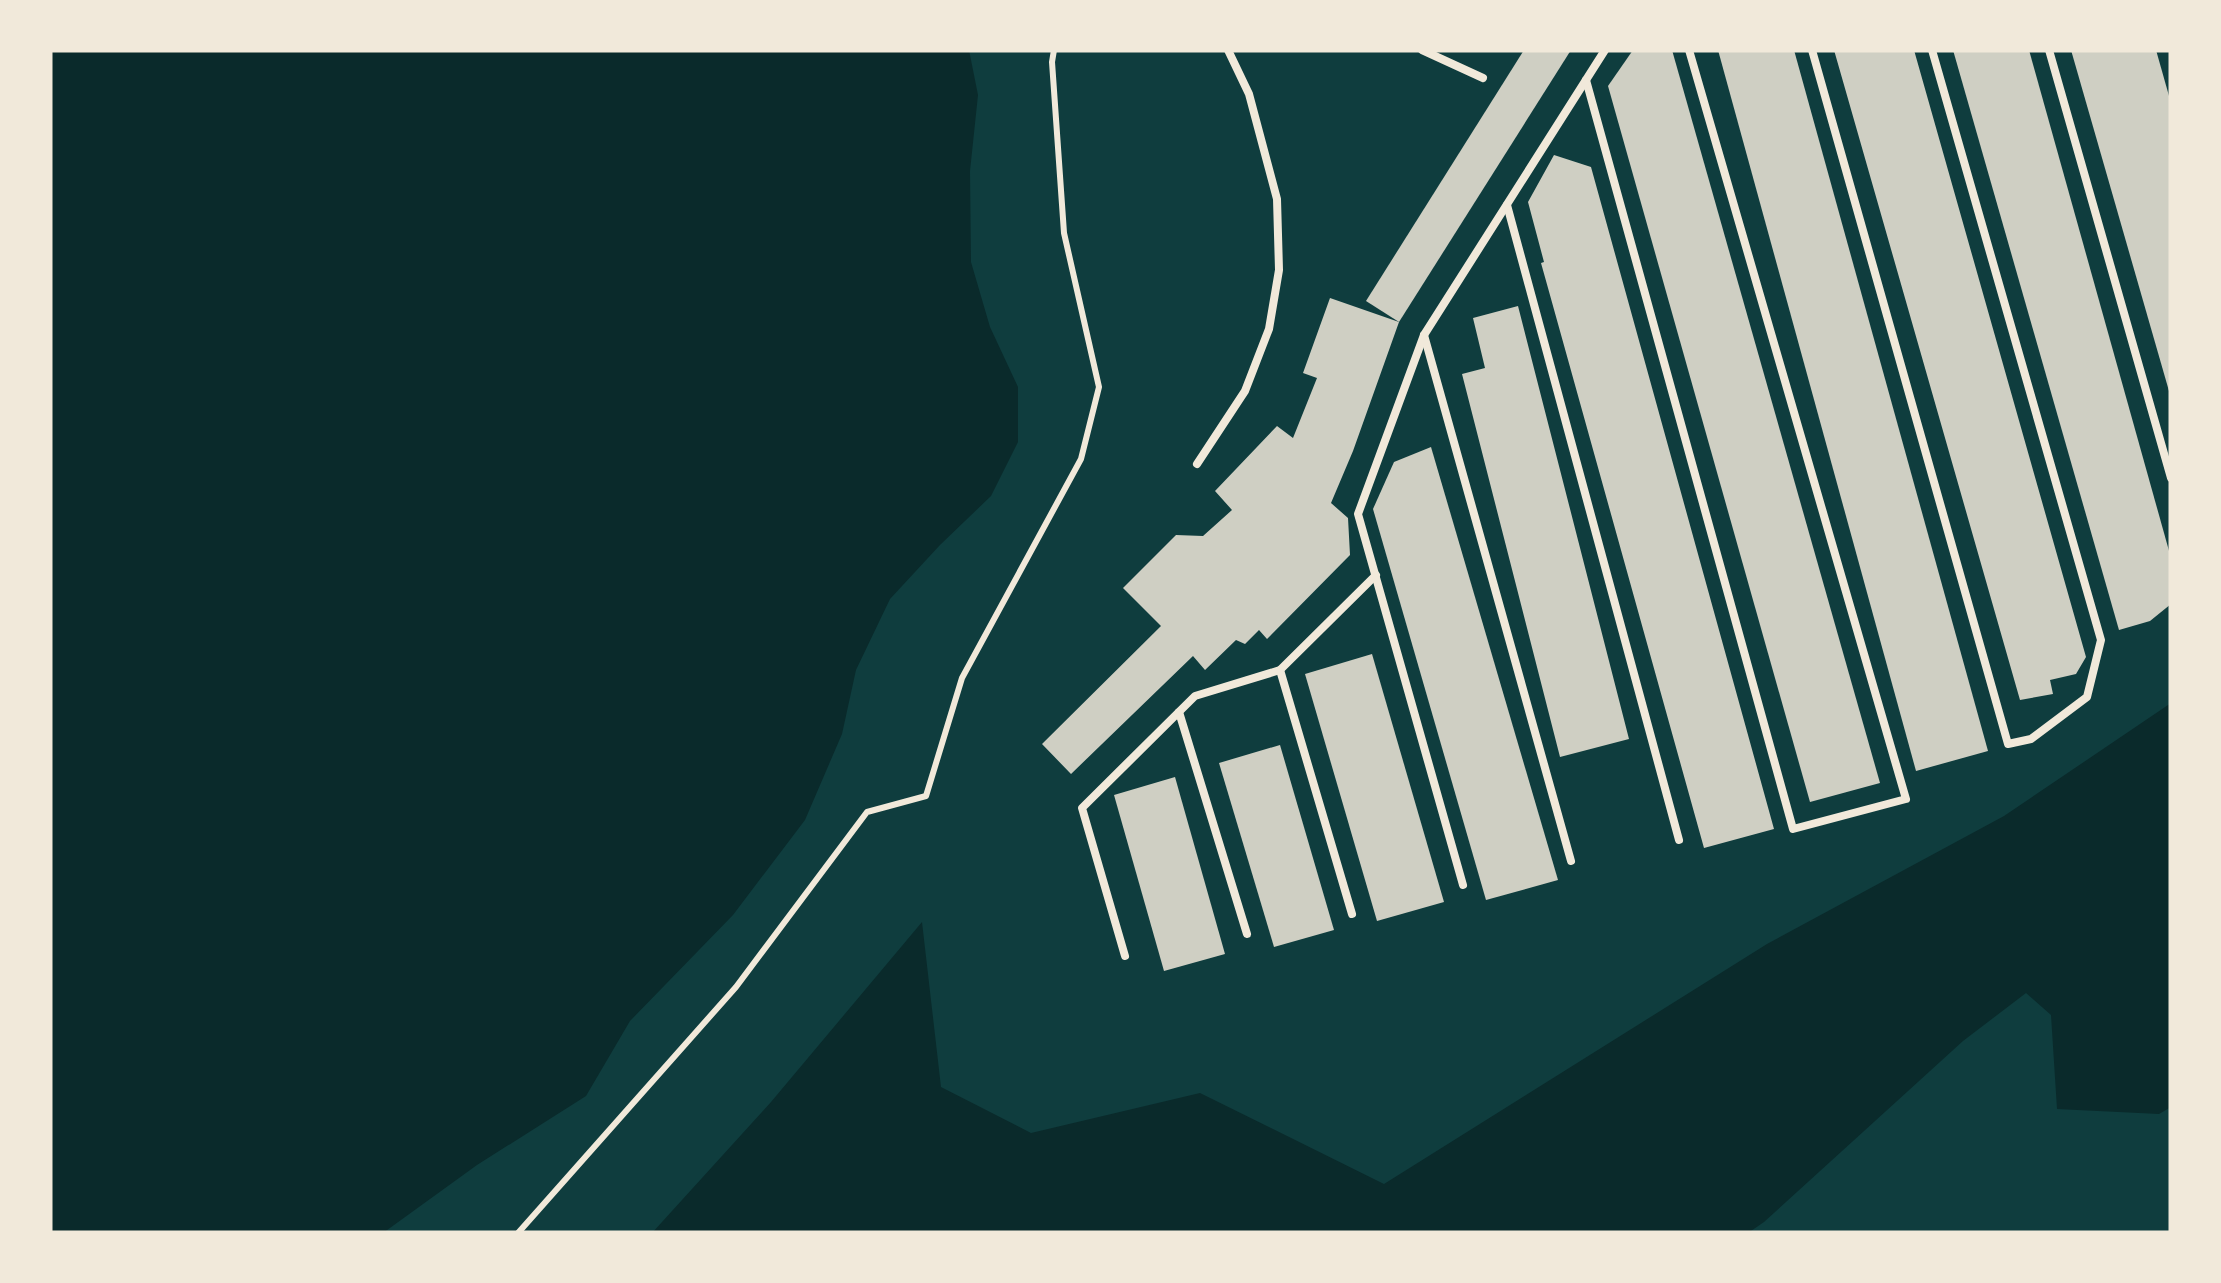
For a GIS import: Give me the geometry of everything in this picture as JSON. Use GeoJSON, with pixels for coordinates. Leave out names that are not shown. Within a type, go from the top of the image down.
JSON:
{"type":"FeatureCollection","features":[{"type":"Feature","properties":{"kind":"lane"},"geometry":{"type":"LineString","coordinates":[[1197,464],[1246,391],[1269,329],[1279,270],[1277,198],[1250,94],[1228,50]]}},
{"type":"Feature","properties":{"kind":"lane"},"geometry":{"type":"LineString","coordinates":[[1422,50],[1484,78]]}},
{"type":"Feature","properties":{"kind":"lane"},"geometry":{"type":"LineString","coordinates":[[1463,885],[1358,514],[1424,334],[1605,50]]}},
{"type":"Feature","properties":{"kind":"lane"},"geometry":{"type":"LineString","coordinates":[[1586,80],[1793,829],[1906,799],[1690,50]]}},
{"type":"Feature","properties":{"kind":"lane"},"geometry":{"type":"LineString","coordinates":[[1812,50],[2008,744],[2031,738],[2087,697],[2100,640],[1932,50]]}},
{"type":"Feature","properties":{"kind":"lane"},"geometry":{"type":"LineString","coordinates":[[2050,50],[2171,478]]}},
{"type":"Feature","properties":{"kind":"lane"},"geometry":{"type":"LineString","coordinates":[[1506,206],[1679,840]]}},
{"type":"Feature","properties":{"kind":"lane"},"geometry":{"type":"LineString","coordinates":[[1424,334],[1571,862]]}},
{"type":"Feature","properties":{"kind":"lane"},"geometry":{"type":"LineString","coordinates":[[1125,956],[1082,808],[1195,696],[1280,670],[1376,576]]}},
{"type":"Feature","properties":{"kind":"lane"},"geometry":{"type":"LineString","coordinates":[[1280,670],[1352,914]]}},
{"type":"Feature","properties":{"kind":"lane"},"geometry":{"type":"LineString","coordinates":[[1179,712],[1247,934]]}},
{"type":"Feature","properties":{"kind":"path"},"geometry":{"type":"LineString","coordinates":[[518,1233],[736,987],[868,812],[926,796],[962,678],[1081,460],[1099,386],[1064,233],[1054,50]]}},
{"type":"Feature","properties":{"kind":"water"},"geometry":{"type":"Polygon","coordinates":[[[50,50],[969,50],[978,95],[970,171],[971,262],[990,327],[1018,387],[1018,442],[991,496],[890,599],[856,670],[842,734],[805,820],[733,915],[630,1021],[586,1096],[477,1165],[383,1233],[50,1233],[50,50]]]}},
{"type":"Feature","properties":{"kind":"water"},"geometry":{"type":"Polygon","coordinates":[[[2171,703],[2171,1107],[2159,1114],[2057,1109],[2051,1015],[2026,993],[1963,1041],[1748,1233],[652,1233],[771,1102],[922,922],[941,1087],[1031,1133],[1200,1093],[1384,1184],[1767,944],[2004,816],[2171,703]]]}},
{"type":"Feature","properties":{"kind":"building"},"geometry":{"type":"Polygon","coordinates":[[[1524,50],[1571,50],[1399,322],[1366,301],[1524,50]]]}},
{"type":"Feature","properties":{"kind":"building"},"geometry":{"type":"Polygon","coordinates":[[[1633,50],[1672,50],[1880,783],[1810,802],[1608,86],[1633,50]]]}},
{"type":"Feature","properties":{"kind":"building"},"geometry":{"type":"Polygon","coordinates":[[[1718,50],[1794,50],[1988,751],[1916,771],[1718,50]]]}},
{"type":"Feature","properties":{"kind":"building"},"geometry":{"type":"Polygon","coordinates":[[[1834,50],[1914,50],[2086,657],[2076,674],[2050,680],[2053,694],[2020,700],[1834,50]]]}},
{"type":"Feature","properties":{"kind":"building"},"geometry":{"type":"Polygon","coordinates":[[[1953,50],[2029,50],[2171,558],[2171,604],[2150,621],[2119,630],[1953,50]]]}},
{"type":"Feature","properties":{"kind":"building"},"geometry":{"type":"Polygon","coordinates":[[[2071,50],[2156,50],[2171,103],[2171,398],[2071,50]]]}},
{"type":"Feature","properties":{"kind":"building"},"geometry":{"type":"Polygon","coordinates":[[[1554,155],[1591,167],[1774,829],[1704,848],[1541,263],[1544,262],[1528,202],[1554,155]]]}},
{"type":"Feature","properties":{"kind":"building"},"geometry":{"type":"Polygon","coordinates":[[[1330,298],[1399,322],[1331,503],[1348,518],[1350,555],[1267,639],[1259,630],[1245,644],[1236,640],[1205,670],[1193,656],[1071,774],[1042,744],[1161,626],[1123,588],[1176,535],[1203,536],[1232,510],[1215,491],[1277,426],[1293,438],[1317,378],[1303,373],[1330,298]]]}},
{"type":"Feature","properties":{"kind":"building"},"geometry":{"type":"Polygon","coordinates":[[[1518,306],[1629,739],[1560,757],[1462,374],[1485,368],[1473,318],[1518,306]]]}},
{"type":"Feature","properties":{"kind":"building"},"geometry":{"type":"Polygon","coordinates":[[[1431,447],[1558,880],[1486,900],[1373,509],[1394,462],[1431,447]]]}},
{"type":"Feature","properties":{"kind":"building"},"geometry":{"type":"Polygon","coordinates":[[[1372,654],[1444,902],[1377,921],[1305,674],[1372,654]]]}},
{"type":"Feature","properties":{"kind":"building"},"geometry":{"type":"Polygon","coordinates":[[[1280,745],[1334,930],[1274,947],[1219,763],[1280,745]]]}},
{"type":"Feature","properties":{"kind":"building"},"geometry":{"type":"Polygon","coordinates":[[[1175,777],[1225,954],[1164,971],[1114,795],[1175,777]]]}}]}
